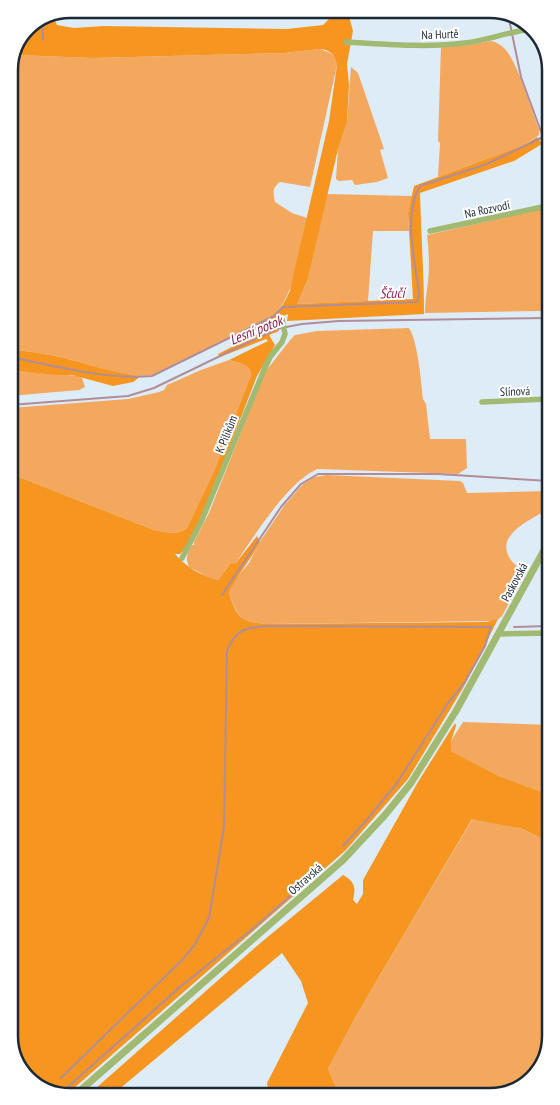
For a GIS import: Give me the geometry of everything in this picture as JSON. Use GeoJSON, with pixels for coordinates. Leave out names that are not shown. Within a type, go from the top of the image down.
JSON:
{"type":"FeatureCollection","features":[{"type":"Feature","properties":{"kind":"street","name":"Na Hurtě"},"geometry":{"type":"LineString","coordinates":[[346,42],[439,45],[482,40],[516,30],[524,30]]}},
{"type":"Feature","properties":{"kind":"street","name":"Na Rozvodí"},"geometry":{"type":"LineString","coordinates":[[430,231],[542,207]]}},
{"type":"Feature","properties":{"kind":"street","name":"K Pilíkům"},"geometry":{"type":"LineString","coordinates":[[182,558],[202,522],[270,357],[282,342],[284,332],[282,321]]}},
{"type":"Feature","properties":{"kind":"street","name":"Slínová"},"geometry":{"type":"LineString","coordinates":[[482,402],[542,399]]}},
{"type":"Feature","properties":{"kind":"street","name":"Paskovská"},"geometry":{"type":"LineString","coordinates":[[499,634],[542,553]]}},
{"type":"Feature","properties":{"kind":"street"},"geometry":{"type":"LineString","coordinates":[[499,634],[542,633]]}},
{"type":"Feature","properties":{"kind":"street","name":"Ostravská"},"geometry":{"type":"LineString","coordinates":[[84,1087],[343,860],[379,822],[411,782],[433,750],[499,634]]}},
{"type":"Feature","properties":{"kind":"shaded area"},"geometry":{"type":"Polygon","coordinates":[[[349,18],[353,31],[347,64],[349,85],[347,123],[338,149],[308,279],[297,304],[413,299],[408,213],[414,186],[524,145],[537,137],[542,144],[514,161],[420,193],[424,314],[287,321],[288,314],[235,339],[238,333],[263,322],[276,313],[290,290],[329,121],[337,65],[333,54],[320,49],[284,53],[93,58],[20,55],[21,50],[33,33],[41,26],[55,20],[57,25],[74,28],[104,26],[287,29],[323,25],[329,19],[349,18]]]}},
{"type":"Feature","properties":{"kind":"shaded area"},"geometry":{"type":"Polygon","coordinates":[[[491,41],[505,49],[515,65],[539,129],[539,135],[524,145],[438,177],[441,46],[464,46],[491,41]]]}},
{"type":"Feature","properties":{"kind":"shaded area"},"geometry":{"type":"Polygon","coordinates":[[[320,49],[333,54],[337,65],[310,187],[280,182],[274,191],[275,202],[292,213],[307,218],[292,282],[281,306],[274,316],[152,375],[121,374],[57,356],[18,350],[18,67],[20,55],[93,58],[284,53],[320,49]]]}},
{"type":"Feature","properties":{"kind":"shaded area"},"geometry":{"type":"Polygon","coordinates":[[[351,67],[358,73],[384,149],[380,150],[388,178],[377,182],[355,185],[352,180],[339,181],[336,179],[338,149],[347,123],[351,67]]]}},
{"type":"Feature","properties":{"kind":"shaded area"},"geometry":{"type":"Polygon","coordinates":[[[327,194],[412,196],[408,213],[409,231],[373,231],[368,301],[297,304],[308,279],[327,194]]]}},
{"type":"Feature","properties":{"kind":"shaded area"},"geometry":{"type":"Polygon","coordinates":[[[542,209],[542,311],[425,313],[429,268],[427,235],[542,209]]]}},
{"type":"Feature","properties":{"kind":"shaded area"},"geometry":{"type":"Polygon","coordinates":[[[277,324],[279,331],[269,335],[275,345],[257,376],[201,520],[183,551],[180,554],[175,554],[195,570],[218,580],[230,564],[236,563],[257,536],[260,542],[229,593],[241,617],[252,622],[268,624],[487,622],[498,619],[463,688],[408,779],[346,850],[75,1087],[53,1085],[38,1077],[28,1067],[21,1055],[18,1035],[18,477],[154,530],[171,533],[180,532],[187,528],[214,471],[251,375],[249,368],[229,360],[268,341],[266,339],[220,357],[218,354],[277,324]]]}},
{"type":"Feature","properties":{"kind":"shaded area"},"geometry":{"type":"Polygon","coordinates":[[[409,328],[417,352],[430,439],[466,439],[467,468],[458,474],[318,469],[307,475],[284,496],[262,524],[236,563],[229,565],[218,580],[189,567],[187,561],[188,554],[209,513],[265,372],[291,339],[295,335],[317,331],[409,328]]]}},
{"type":"Feature","properties":{"kind":"shaded area"},"geometry":{"type":"Polygon","coordinates":[[[18,350],[57,356],[115,372],[141,376],[133,382],[113,386],[72,375],[18,371],[18,350]]]}},
{"type":"Feature","properties":{"kind":"shaded area"},"geometry":{"type":"Polygon","coordinates":[[[229,360],[249,368],[251,375],[214,471],[187,528],[180,532],[171,533],[154,530],[18,477],[18,407],[128,399],[159,392],[164,390],[167,385],[229,360]]]}},
{"type":"Feature","properties":{"kind":"shaded area"},"geometry":{"type":"Polygon","coordinates":[[[18,371],[78,376],[82,378],[85,387],[79,390],[18,395],[18,371]]]}},
{"type":"Feature","properties":{"kind":"shaded area"},"geometry":{"type":"Polygon","coordinates":[[[327,475],[460,481],[463,483],[467,493],[542,491],[542,513],[515,530],[507,542],[506,549],[509,557],[524,576],[502,616],[496,621],[268,624],[246,620],[238,613],[229,593],[235,579],[249,563],[261,540],[284,506],[303,484],[314,477],[327,475]]]}},
{"type":"Feature","properties":{"kind":"shaded area"},"geometry":{"type":"Polygon","coordinates":[[[463,722],[542,725],[542,792],[499,776],[451,751],[451,741],[463,722]]]}},
{"type":"Feature","properties":{"kind":"shaded area"},"geometry":{"type":"Polygon","coordinates":[[[455,723],[451,751],[499,776],[542,792],[542,839],[523,829],[472,819],[356,1016],[328,1069],[337,1088],[268,1087],[267,1083],[308,1003],[301,981],[282,953],[122,1087],[97,1087],[258,945],[343,875],[354,885],[353,900],[357,904],[363,894],[363,880],[418,782],[455,723]]]}},
{"type":"Feature","properties":{"kind":"shaded area"},"geometry":{"type":"Polygon","coordinates":[[[473,818],[523,829],[542,839],[542,1042],[534,1064],[525,1074],[510,1084],[490,1088],[337,1088],[328,1069],[356,1016],[473,818]]]}},
{"type":"Feature","properties":{"kind":"waterway","name":"Ščučí"},"geometry":{"type":"LineString","coordinates":[[510,22],[521,77],[542,134]]}},
{"type":"Feature","properties":{"kind":"waterway"},"geometry":{"type":"LineString","coordinates":[[42,25],[43,40]]}},
{"type":"Feature","properties":{"kind":"waterway","name":"Ščučí"},"geometry":{"type":"LineString","coordinates":[[18,359],[99,374],[134,377],[152,376],[274,316],[283,307],[416,302],[419,293],[411,224],[415,197],[420,186],[487,164],[542,137]]}},
{"type":"Feature","properties":{"kind":"waterway","name":"Lesní potok"},"geometry":{"type":"LineString","coordinates":[[18,404],[128,396],[154,388],[276,329],[302,324],[339,321],[542,318]]}},
{"type":"Feature","properties":{"kind":"waterway"},"geometry":{"type":"LineString","coordinates":[[222,595],[281,507],[301,484],[318,474],[438,474],[542,481]]}},
{"type":"Feature","properties":{"kind":"waterway"},"geometry":{"type":"LineString","coordinates":[[61,1078],[181,961],[194,946],[209,918],[224,827],[227,651],[230,643],[238,633],[249,628],[270,626],[491,627],[485,646],[465,682],[448,703],[397,783],[343,846]]}},
{"type":"Feature","properties":{"kind":"waterway"},"geometry":{"type":"LineString","coordinates":[[514,627],[542,626]]}},
{"type":"Feature","properties":{"kind":"waterway"},"geometry":{"type":"LineString","coordinates":[[68,1087],[180,987],[255,927],[323,867]]}}]}
